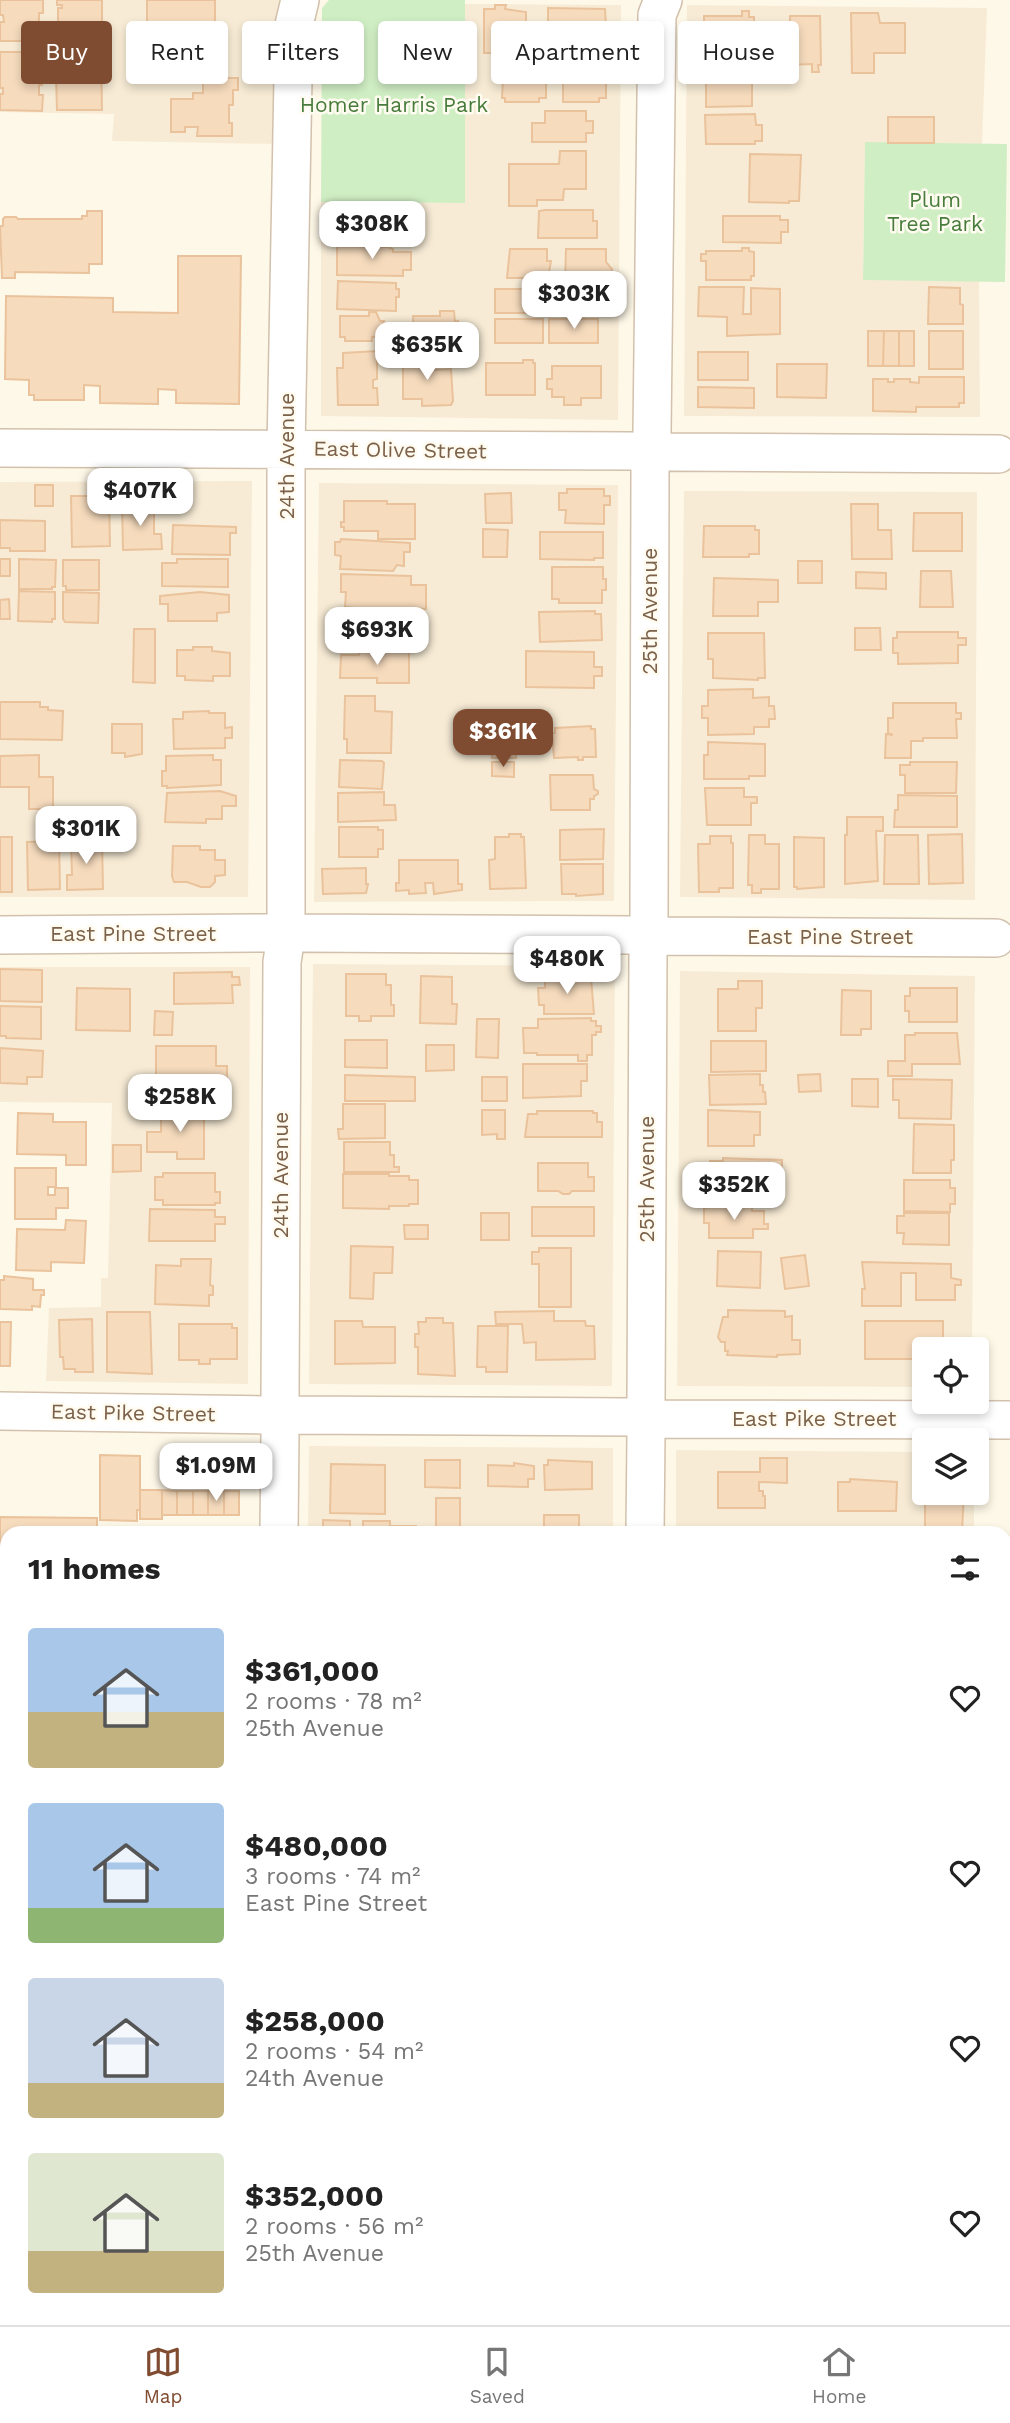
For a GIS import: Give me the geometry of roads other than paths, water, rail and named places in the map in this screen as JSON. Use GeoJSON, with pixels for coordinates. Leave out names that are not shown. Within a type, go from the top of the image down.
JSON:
{"type":"FeatureCollection","features":[{"type":"Feature","properties":{"kind":"street","name":"24th Avenue"},"geometry":{"type":"LineString","coordinates":[[279,1526],[282,962],[285,932],[286,449],[294,25],[300,0]]}},
{"type":"Feature","properties":{"kind":"street","name":"25th Avenue"},"geometry":{"type":"LineString","coordinates":[[645,1526],[651,452],[657,15],[663,0]]}},
{"type":"Feature","properties":{"kind":"street","name":"East Olive Street"},"geometry":{"type":"LineString","coordinates":[[0,449],[1006,455]]}},
{"type":"Feature","properties":{"kind":"street","name":"East Pine Street"},"geometry":{"type":"LineString","coordinates":[[0,935],[285,932],[1005,939]]}},
{"type":"Feature","properties":{"kind":"street","name":"East Pike Street"},"geometry":{"type":"LineString","coordinates":[[0,1411],[280,1416],[1010,1420]]}},
{"type":"Feature","properties":{"kind":"park label","name":"Homer Harris Park"},"geometry":{"type":"Point","coordinates":[394,105]}},
{"type":"Feature","properties":{"kind":"park label","name":"Plum Tree Park"},"geometry":{"type":"Point","coordinates":[935,212]}}]}
